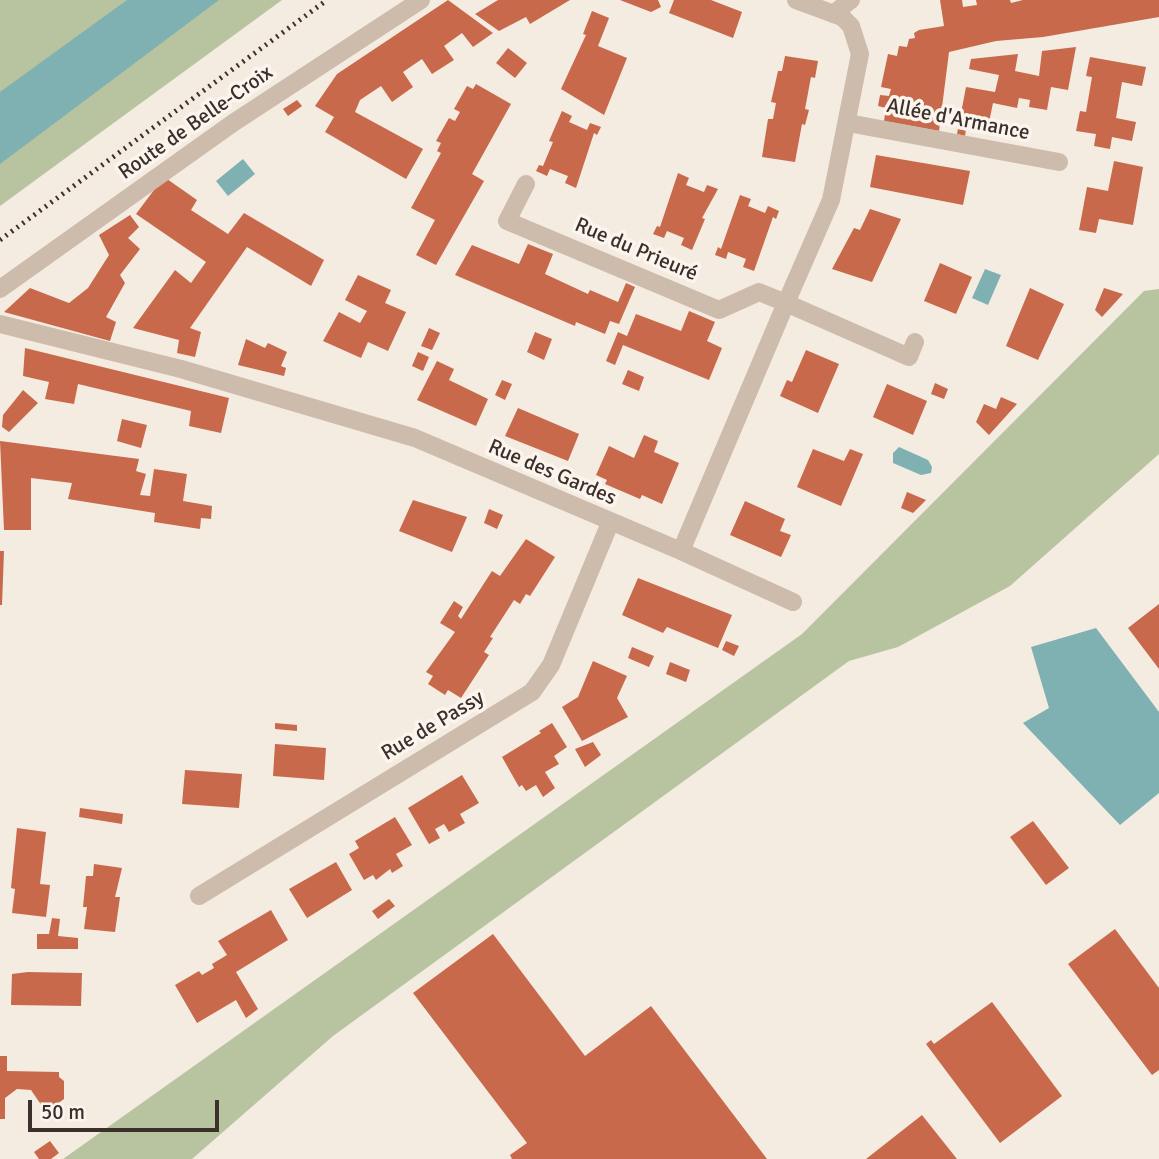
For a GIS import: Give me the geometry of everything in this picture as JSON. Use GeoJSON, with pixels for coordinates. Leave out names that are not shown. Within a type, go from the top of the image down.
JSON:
{"type":"FeatureCollection","features":[{"type":"Feature","properties":{"kind":"street","name":"Route de Belle-Croix"},"geometry":{"type":"LineString","coordinates":[[0,289],[233,123],[421,0]]}},
{"type":"Feature","properties":{"kind":"street"},"geometry":{"type":"LineString","coordinates":[[681,551],[831,200],[848,123],[860,54],[851,26],[833,14],[796,0]]}},
{"type":"Feature","properties":{"kind":"street"},"geometry":{"type":"LineString","coordinates":[[833,14],[851,0]]}},
{"type":"Feature","properties":{"kind":"street","name":"Allée d'Armance"},"geometry":{"type":"LineString","coordinates":[[848,123],[1059,162]]}},
{"type":"Feature","properties":{"kind":"street","name":"Rue du Prieuré"},"geometry":{"type":"LineString","coordinates":[[526,184],[507,221],[719,310],[759,292],[786,303]]}},
{"type":"Feature","properties":{"kind":"street"},"geometry":{"type":"LineString","coordinates":[[786,303],[909,357],[915,342]]}},
{"type":"Feature","properties":{"kind":"street","name":"Rue des Gardes"},"geometry":{"type":"LineString","coordinates":[[0,324],[181,369],[415,438],[681,551],[793,602]]}},
{"type":"Feature","properties":{"kind":"street","name":"Rue de Passy"},"geometry":{"type":"LineString","coordinates":[[199,896],[532,692],[551,665],[610,523]]}},
{"type":"Feature","properties":{"kind":"green space"},"geometry":{"type":"Polygon","coordinates":[[[0,0],[282,0],[0,206],[0,0]]]}},
{"type":"Feature","properties":{"kind":"green space"},"geometry":{"type":"Polygon","coordinates":[[[1159,289],[1159,454],[1010,586],[898,647],[849,661],[333,1036],[192,1159],[63,1159],[802,634],[1144,291],[1159,289]]]}},
{"type":"Feature","properties":{"kind":"water"},"geometry":{"type":"Polygon","coordinates":[[[127,0],[219,0],[0,164],[0,92],[127,0]]]}},
{"type":"Feature","properties":{"kind":"water"},"geometry":{"type":"Polygon","coordinates":[[[243,159],[255,174],[228,196],[216,181],[243,159]]]}},
{"type":"Feature","properties":{"kind":"water"},"geometry":{"type":"Polygon","coordinates":[[[985,269],[1001,275],[988,305],[972,298],[985,269]]]}},
{"type":"Feature","properties":{"kind":"water"},"geometry":{"type":"Polygon","coordinates":[[[899,447],[928,460],[932,467],[931,473],[921,475],[893,463],[893,453],[899,447]]]}},
{"type":"Feature","properties":{"kind":"water"},"geometry":{"type":"Polygon","coordinates":[[[1096,628],[1159,712],[1159,793],[1120,825],[1023,723],[1049,708],[1031,647],[1096,628]]]}},
{"type":"Feature","properties":{"kind":"building"},"geometry":{"type":"Polygon","coordinates":[[[448,0],[493,33],[473,47],[462,33],[444,46],[454,60],[432,74],[422,59],[403,72],[413,87],[392,102],[381,86],[360,100],[355,112],[423,149],[406,179],[325,132],[334,117],[315,106],[337,74],[448,0]]]}},
{"type":"Feature","properties":{"kind":"building"},"geometry":{"type":"Polygon","coordinates":[[[498,0],[570,0],[530,24],[526,17],[499,31],[475,14],[498,0]]]}},
{"type":"Feature","properties":{"kind":"building"},"geometry":{"type":"Polygon","coordinates":[[[620,0],[658,0],[661,7],[651,12],[620,0]]]}},
{"type":"Feature","properties":{"kind":"building"},"geometry":{"type":"Polygon","coordinates":[[[674,0],[711,0],[742,12],[733,38],[669,13],[674,0]]]}},
{"type":"Feature","properties":{"kind":"building"},"geometry":{"type":"Polygon","coordinates":[[[940,0],[962,0],[963,7],[977,5],[976,0],[1010,0],[1011,3],[1023,0],[1159,0],[1159,17],[1043,37],[996,41],[949,52],[939,131],[884,121],[886,108],[878,106],[880,95],[889,96],[891,89],[881,87],[888,54],[897,56],[899,46],[907,47],[909,39],[915,38],[914,33],[919,30],[944,26],[940,0]]]}},
{"type":"Feature","properties":{"kind":"building"},"geometry":{"type":"Polygon","coordinates":[[[592,11],[609,18],[598,46],[627,58],[604,115],[561,89],[586,35],[583,34],[592,11]]]}},
{"type":"Feature","properties":{"kind":"building"},"geometry":{"type":"Polygon","coordinates":[[[1076,47],[1068,90],[1051,87],[1047,110],[1029,107],[1030,100],[1019,98],[1017,108],[993,103],[988,127],[967,123],[965,136],[957,134],[966,87],[995,92],[999,75],[969,69],[971,59],[1018,54],[1015,71],[1039,76],[1042,51],[1076,47]]]}},
{"type":"Feature","properties":{"kind":"building"},"geometry":{"type":"Polygon","coordinates":[[[508,48],[527,63],[515,78],[496,63],[508,48]]]}},
{"type":"Feature","properties":{"kind":"building"},"geometry":{"type":"Polygon","coordinates":[[[785,56],[818,61],[815,78],[811,77],[805,109],[809,110],[805,125],[802,124],[795,162],[762,157],[768,119],[773,119],[776,103],[771,102],[778,71],[782,71],[785,56]]]}},
{"type":"Feature","properties":{"kind":"building"},"geometry":{"type":"Polygon","coordinates":[[[1090,57],[1146,67],[1142,86],[1122,82],[1116,118],[1136,122],[1132,141],[1112,137],[1110,149],[1094,146],[1096,134],[1076,131],[1080,111],[1086,112],[1092,77],[1086,76],[1090,57]]]}},
{"type":"Feature","properties":{"kind":"building"},"geometry":{"type":"Polygon","coordinates":[[[476,84],[511,104],[472,174],[484,181],[436,265],[416,255],[435,220],[411,208],[441,153],[437,151],[441,143],[436,141],[449,118],[455,121],[460,112],[454,109],[467,86],[473,89],[476,84]]]}},
{"type":"Feature","properties":{"kind":"building"},"geometry":{"type":"Polygon","coordinates":[[[297,100],[302,106],[288,116],[283,109],[297,100]]]}},
{"type":"Feature","properties":{"kind":"building"},"geometry":{"type":"Polygon","coordinates":[[[562,111],[572,116],[569,122],[587,130],[590,123],[601,127],[597,135],[594,133],[576,188],[565,183],[568,176],[550,169],[547,176],[536,171],[539,165],[543,166],[553,142],[549,141],[562,111]]]}},
{"type":"Feature","properties":{"kind":"building"},"geometry":{"type":"Polygon","coordinates":[[[876,155],[970,171],[963,205],[870,187],[876,155]]]}},
{"type":"Feature","properties":{"kind":"building"},"geometry":{"type":"Polygon","coordinates":[[[1114,161],[1143,167],[1133,225],[1099,219],[1096,233],[1079,230],[1087,187],[1108,191],[1114,161]]]}},
{"type":"Feature","properties":{"kind":"building"},"geometry":{"type":"Polygon","coordinates":[[[678,173],[689,178],[686,185],[704,192],[707,185],[718,189],[702,218],[705,219],[692,250],[681,245],[684,238],[667,231],[664,238],[653,234],[657,226],[660,227],[678,173]]]}},
{"type":"Feature","properties":{"kind":"building"},"geometry":{"type":"Polygon","coordinates":[[[167,179],[197,200],[191,210],[228,234],[244,213],[324,260],[311,286],[247,247],[190,328],[201,332],[195,357],[177,353],[179,340],[133,328],[175,270],[191,283],[206,262],[136,214],[157,186],[167,179]]]}},
{"type":"Feature","properties":{"kind":"building"},"geometry":{"type":"Polygon","coordinates":[[[740,195],[751,199],[748,206],[765,213],[768,206],[779,211],[776,219],[773,217],[754,271],[743,267],[746,259],[728,252],[726,259],[715,255],[718,247],[721,249],[740,195]]]}},
{"type":"Feature","properties":{"kind":"building"},"geometry":{"type":"Polygon","coordinates":[[[870,209],[901,219],[872,282],[832,269],[854,228],[860,230],[870,209]]]}},
{"type":"Feature","properties":{"kind":"building"},"geometry":{"type":"Polygon","coordinates":[[[130,215],[139,227],[128,238],[140,249],[120,275],[125,283],[106,317],[116,322],[110,341],[4,312],[30,288],[69,303],[88,288],[109,255],[99,235],[130,215]]]}},
{"type":"Feature","properties":{"kind":"building"},"geometry":{"type":"Polygon","coordinates":[[[528,244],[553,254],[545,274],[588,294],[590,290],[618,302],[626,283],[635,287],[619,324],[610,321],[605,334],[576,322],[575,326],[455,275],[472,245],[519,264],[528,244]]]}},
{"type":"Feature","properties":{"kind":"building"},"geometry":{"type":"Polygon","coordinates":[[[940,263],[972,277],[956,314],[924,301],[940,263]]]}},
{"type":"Feature","properties":{"kind":"building"},"geometry":{"type":"Polygon","coordinates":[[[358,275],[391,290],[385,303],[406,312],[388,351],[368,342],[361,358],[323,341],[339,312],[360,323],[367,311],[345,300],[358,275]]]}},
{"type":"Feature","properties":{"kind":"building"},"geometry":{"type":"Polygon","coordinates":[[[1030,288],[1064,304],[1038,360],[1006,346],[1030,288]]]}},
{"type":"Feature","properties":{"kind":"building"},"geometry":{"type":"Polygon","coordinates":[[[1104,288],[1123,294],[1102,317],[1095,310],[1104,288]]]}},
{"type":"Feature","properties":{"kind":"building"},"geometry":{"type":"Polygon","coordinates":[[[689,311],[715,322],[707,341],[722,348],[709,380],[623,345],[615,365],[606,361],[618,332],[627,336],[636,314],[681,331],[689,311]]]}},
{"type":"Feature","properties":{"kind":"building"},"geometry":{"type":"Polygon","coordinates":[[[429,328],[440,333],[432,350],[421,346],[429,328]]]}},
{"type":"Feature","properties":{"kind":"building"},"geometry":{"type":"Polygon","coordinates":[[[535,332],[552,339],[544,360],[527,352],[535,332]]]}},
{"type":"Feature","properties":{"kind":"building"},"geometry":{"type":"Polygon","coordinates":[[[246,339],[265,348],[268,343],[287,352],[281,366],[286,368],[284,376],[238,365],[246,339]]]}},
{"type":"Feature","properties":{"kind":"building"},"geometry":{"type":"Polygon","coordinates":[[[25,348],[229,398],[221,433],[189,426],[191,411],[78,384],[74,404],[45,399],[49,382],[23,376],[25,348]]]}},
{"type":"Feature","properties":{"kind":"building"},"geometry":{"type":"Polygon","coordinates":[[[806,350],[839,364],[818,413],[780,396],[787,380],[792,382],[806,350]]]}},
{"type":"Feature","properties":{"kind":"building"},"geometry":{"type":"Polygon","coordinates":[[[418,352],[429,357],[423,371],[412,366],[418,352]]]}},
{"type":"Feature","properties":{"kind":"building"},"geometry":{"type":"Polygon","coordinates":[[[437,361],[454,369],[449,380],[488,399],[476,426],[417,400],[437,361]]]}},
{"type":"Feature","properties":{"kind":"building"},"geometry":{"type":"Polygon","coordinates":[[[628,370],[644,377],[639,391],[622,384],[628,370]]]}},
{"type":"Feature","properties":{"kind":"building"},"geometry":{"type":"Polygon","coordinates":[[[502,380],[512,384],[505,400],[495,395],[502,380]]]}},
{"type":"Feature","properties":{"kind":"building"},"geometry":{"type":"Polygon","coordinates":[[[935,383],[948,389],[944,399],[931,394],[935,383]]]}},
{"type":"Feature","properties":{"kind":"building"},"geometry":{"type":"Polygon","coordinates":[[[887,384],[927,401],[913,435],[873,417],[887,384]]]}},
{"type":"Feature","properties":{"kind":"building"},"geometry":{"type":"Polygon","coordinates":[[[23,390],[38,403],[9,432],[2,427],[3,415],[23,390]]]}},
{"type":"Feature","properties":{"kind":"building"},"geometry":{"type":"Polygon","coordinates":[[[1001,397],[1017,404],[989,435],[976,422],[984,404],[996,409],[1001,397]]]}},
{"type":"Feature","properties":{"kind":"building"},"geometry":{"type":"Polygon","coordinates":[[[518,408],[579,434],[568,461],[505,436],[518,408]]]}},
{"type":"Feature","properties":{"kind":"building"},"geometry":{"type":"Polygon","coordinates":[[[122,419],[147,425],[141,448],[117,441],[122,419]]]}},
{"type":"Feature","properties":{"kind":"building"},"geometry":{"type":"Polygon","coordinates":[[[644,435],[658,441],[654,452],[679,463],[662,504],[642,495],[640,499],[605,484],[607,480],[596,475],[609,446],[634,458],[644,435]]]}},
{"type":"Feature","properties":{"kind":"building"},"geometry":{"type":"Polygon","coordinates":[[[0,441],[139,459],[136,471],[146,474],[140,495],[150,496],[154,469],[187,474],[183,501],[212,506],[211,519],[201,518],[200,529],[154,522],[155,513],[68,499],[72,483],[31,478],[31,530],[4,530],[0,441]]]}},
{"type":"Feature","properties":{"kind":"building"},"geometry":{"type":"Polygon","coordinates":[[[813,449],[844,461],[850,449],[863,454],[841,506],[797,487],[813,449]]]}},
{"type":"Feature","properties":{"kind":"building"},"geometry":{"type":"Polygon","coordinates":[[[907,492],[926,500],[913,513],[901,508],[907,492]]]}},
{"type":"Feature","properties":{"kind":"building"},"geometry":{"type":"Polygon","coordinates":[[[413,500],[467,517],[452,552],[399,531],[413,500]]]}},
{"type":"Feature","properties":{"kind":"building"},"geometry":{"type":"Polygon","coordinates":[[[745,501],[785,519],[780,531],[791,535],[781,557],[730,535],[745,501]]]}},
{"type":"Feature","properties":{"kind":"building"},"geometry":{"type":"Polygon","coordinates":[[[489,509],[503,515],[497,529],[484,523],[489,509]]]}},
{"type":"Feature","properties":{"kind":"building"},"geometry":{"type":"Polygon","coordinates":[[[526,539],[555,557],[530,596],[526,594],[520,604],[514,600],[490,637],[493,638],[484,652],[489,655],[461,698],[448,690],[445,695],[428,684],[433,676],[426,672],[455,632],[440,623],[454,601],[463,607],[458,616],[461,619],[492,571],[500,576],[526,539]]]}},
{"type":"Feature","properties":{"kind":"building"},"geometry":{"type":"Polygon","coordinates":[[[0,551],[4,551],[2,605],[0,605],[0,551]]]}},
{"type":"Feature","properties":{"kind":"building"},"geometry":{"type":"Polygon","coordinates":[[[638,578],[732,615],[718,648],[667,627],[663,633],[622,615],[638,578]]]}},
{"type":"Feature","properties":{"kind":"building"},"geometry":{"type":"Polygon","coordinates":[[[1159,604],[1159,669],[1128,628],[1159,604]]]}},
{"type":"Feature","properties":{"kind":"building"},"geometry":{"type":"Polygon","coordinates":[[[726,641],[739,646],[734,656],[722,650],[726,641]]]}},
{"type":"Feature","properties":{"kind":"building"},"geometry":{"type":"Polygon","coordinates":[[[632,647],[654,656],[649,667],[628,658],[632,647]]]}},
{"type":"Feature","properties":{"kind":"building"},"geometry":{"type":"Polygon","coordinates":[[[593,661],[627,676],[617,698],[628,717],[582,741],[562,707],[578,697],[593,661]]]}},
{"type":"Feature","properties":{"kind":"building"},"geometry":{"type":"Polygon","coordinates":[[[670,662],[690,670],[686,682],[666,674],[670,662]]]}},
{"type":"Feature","properties":{"kind":"building"},"geometry":{"type":"Polygon","coordinates":[[[275,723],[297,725],[297,731],[275,729],[275,723]]]}},
{"type":"Feature","properties":{"kind":"building"},"geometry":{"type":"Polygon","coordinates":[[[552,723],[567,747],[554,756],[559,764],[545,772],[555,788],[543,797],[536,785],[526,791],[522,785],[519,787],[502,757],[552,723]]]}},
{"type":"Feature","properties":{"kind":"building"},"geometry":{"type":"Polygon","coordinates":[[[593,742],[601,755],[585,767],[575,749],[593,742]]]}},
{"type":"Feature","properties":{"kind":"building"},"geometry":{"type":"Polygon","coordinates":[[[275,744],[326,748],[324,780],[273,776],[275,744]]]}},
{"type":"Feature","properties":{"kind":"building"},"geometry":{"type":"Polygon","coordinates":[[[185,770],[242,774],[239,808],[182,804],[185,770]]]}},
{"type":"Feature","properties":{"kind":"building"},"geometry":{"type":"Polygon","coordinates":[[[462,775],[479,803],[460,814],[465,823],[449,832],[444,824],[435,829],[440,838],[429,844],[408,808],[462,775]]]}},
{"type":"Feature","properties":{"kind":"building"},"geometry":{"type":"Polygon","coordinates":[[[80,808],[123,814],[122,824],[79,817],[80,808]]]}},
{"type":"Feature","properties":{"kind":"building"},"geometry":{"type":"Polygon","coordinates":[[[395,817],[412,845],[396,854],[403,866],[392,873],[390,869],[376,880],[373,875],[364,880],[349,854],[359,848],[355,841],[395,817]]]}},
{"type":"Feature","properties":{"kind":"building"},"geometry":{"type":"Polygon","coordinates":[[[1033,821],[1069,868],[1046,885],[1010,837],[1033,821]]]}},
{"type":"Feature","properties":{"kind":"building"},"geometry":{"type":"Polygon","coordinates":[[[17,828],[46,832],[40,884],[50,885],[46,917],[12,913],[15,889],[11,888],[17,828]]]}},
{"type":"Feature","properties":{"kind":"building"},"geometry":{"type":"Polygon","coordinates":[[[336,862],[352,890],[307,918],[289,889],[336,862]]]}},
{"type":"Feature","properties":{"kind":"building"},"geometry":{"type":"Polygon","coordinates":[[[94,864],[122,868],[115,897],[120,897],[115,932],[84,929],[87,907],[83,907],[86,876],[93,876],[94,864]]]}},
{"type":"Feature","properties":{"kind":"building"},"geometry":{"type":"Polygon","coordinates":[[[389,899],[395,906],[378,919],[372,911],[389,899]]]}},
{"type":"Feature","properties":{"kind":"building"},"geometry":{"type":"Polygon","coordinates":[[[271,910],[288,940],[236,972],[258,1009],[246,1018],[236,1000],[197,1023],[175,985],[199,971],[202,975],[214,968],[212,964],[227,955],[218,941],[271,910]]]}},
{"type":"Feature","properties":{"kind":"building"},"geometry":{"type":"Polygon","coordinates":[[[52,918],[60,919],[58,936],[78,938],[78,949],[37,949],[37,934],[49,934],[52,918]]]}},
{"type":"Feature","properties":{"kind":"building"},"geometry":{"type":"Polygon","coordinates":[[[1115,929],[1159,988],[1159,1070],[1152,1075],[1068,964],[1115,929]]]}},
{"type":"Feature","properties":{"kind":"building"},"geometry":{"type":"Polygon","coordinates":[[[493,934],[585,1056],[651,1006],[767,1159],[512,1159],[510,1155],[527,1143],[413,993],[493,934]]]}},
{"type":"Feature","properties":{"kind":"building"},"geometry":{"type":"Polygon","coordinates":[[[82,973],[81,1006],[11,1005],[12,974],[82,973]]]}},
{"type":"Feature","properties":{"kind":"building"},"geometry":{"type":"Polygon","coordinates":[[[992,1002],[1062,1096],[1000,1143],[926,1044],[931,1040],[934,1044],[992,1002]]]}},
{"type":"Feature","properties":{"kind":"building"},"geometry":{"type":"Polygon","coordinates":[[[0,1056],[7,1056],[7,1071],[59,1072],[59,1077],[64,1081],[64,1099],[46,1112],[31,1090],[17,1089],[5,1098],[5,1119],[0,1119],[0,1056]]]}},
{"type":"Feature","properties":{"kind":"building"},"geometry":{"type":"Polygon","coordinates":[[[922,1115],[957,1159],[866,1159],[922,1115]]]}},
{"type":"Feature","properties":{"kind":"building"},"geometry":{"type":"Polygon","coordinates":[[[50,1141],[59,1153],[51,1159],[39,1159],[34,1152],[50,1141]]]}},
{"type":"Feature","properties":{"kind":"railway"},"geometry":{"type":"LineString","coordinates":[[0,240],[327,0]]}}]}
